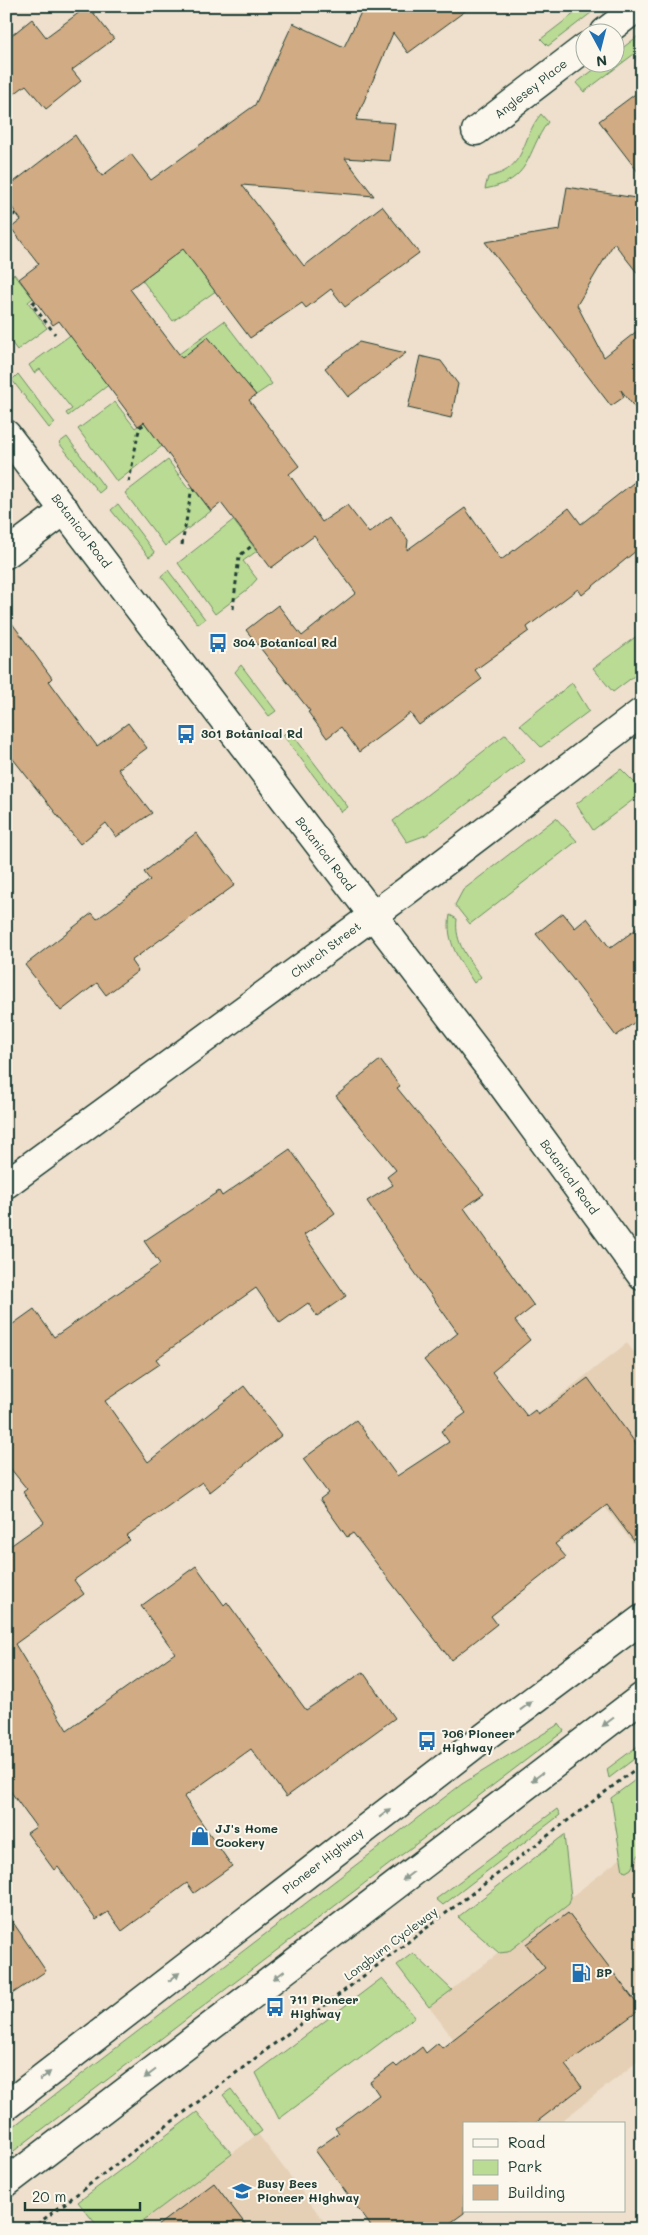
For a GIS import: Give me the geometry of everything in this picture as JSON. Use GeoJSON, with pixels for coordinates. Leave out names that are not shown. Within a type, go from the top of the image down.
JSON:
{"type":"FeatureCollection","features":[{"type":"Feature","properties":{"kind":"main road"},"geometry":{"type":"LineString","coordinates":[[618,22],[639,6]]}},
{"type":"Feature","properties":{"kind":"main road","name":"Anglesey Place"},"geometry":{"type":"LineString","coordinates":[[476,131],[576,55]]}},
{"type":"Feature","properties":{"kind":"main road","name":"Botanical Road"},"geometry":{"type":"LineString","coordinates":[[6,434],[498,1079],[642,1276]]}},
{"type":"Feature","properties":{"kind":"main road"},"geometry":{"type":"LineString","coordinates":[[6,554],[65,510]]}},
{"type":"Feature","properties":{"kind":"main road","name":"Church Street"},"geometry":{"type":"LineString","coordinates":[[6,1184],[426,877],[642,712]]}},
{"type":"Feature","properties":{"kind":"main road","name":"Pioneer Highway"},"geometry":{"type":"LineString","coordinates":[[6,2106],[479,1741],[642,1619]]}},
{"type":"Feature","properties":{"kind":"main road"},"geometry":{"type":"LineString","coordinates":[[6,2183],[642,1697]]}},
{"type":"Feature","properties":{"kind":"path"},"geometry":{"type":"LineString","coordinates":[[6,220],[16,213]]}},
{"type":"Feature","properties":{"kind":"path"},"geometry":{"type":"LineString","coordinates":[[35,301],[32,304],[55,334]]}},
{"type":"Feature","properties":{"kind":"path"},"geometry":{"type":"LineString","coordinates":[[129,482],[138,434],[140,427],[145,424]]}},
{"type":"Feature","properties":{"kind":"path"},"geometry":{"type":"LineString","coordinates":[[182,545],[191,494],[195,490]]}},
{"type":"Feature","properties":{"kind":"path"},"geometry":{"type":"LineString","coordinates":[[233,610],[239,556],[253,545]]}},
{"type":"Feature","properties":{"kind":"path","name":"Longburn Cycleway"},"geometry":{"type":"LineString","coordinates":[[31,2229],[642,1764]]}},
{"type":"Feature","properties":{"kind":"shaded area"},"geometry":{"type":"Polygon","coordinates":[[[627,1343],[642,1363],[642,1550],[640,1552],[534,1416],[627,1343]]]}},
{"type":"Feature","properties":{"kind":"shaded area"},"geometry":{"type":"Polygon","coordinates":[[[642,1842],[642,2058],[561,2122],[516,2122],[429,2007],[642,1842]]]}},
{"type":"Feature","properties":{"kind":"shaded area","name":"Busy Bees Pioneer Highway"},"geometry":{"type":"Polygon","coordinates":[[[258,2134],[330,2229],[132,2229],[255,2136],[258,2134]]]}},
{"type":"Feature","properties":{"kind":"green space"},"geometry":{"type":"Polygon","coordinates":[[[584,6],[600,6],[579,22],[576,22],[576,24],[548,46],[541,39],[584,6]]]}},
{"type":"Feature","properties":{"kind":"green space"},"geometry":{"type":"Polygon","coordinates":[[[642,33],[642,48],[626,60],[626,45],[642,33]]]}},
{"type":"Feature","properties":{"kind":"green space"},"geometry":{"type":"Polygon","coordinates":[[[591,72],[610,72],[584,92],[576,83],[591,72]]]}},
{"type":"Feature","properties":{"kind":"green space"},"geometry":{"type":"Polygon","coordinates":[[[541,114],[548,122],[526,164],[512,179],[501,185],[485,189],[488,177],[501,173],[517,160],[529,133],[541,114]]]}},
{"type":"Feature","properties":{"kind":"green space"},"geometry":{"type":"Polygon","coordinates":[[[214,225],[240,274],[173,321],[142,280],[214,225]]]}},
{"type":"Feature","properties":{"kind":"green space"},"geometry":{"type":"Polygon","coordinates":[[[14,274],[33,298],[28,302],[47,328],[17,350],[6,335],[6,280],[14,274]]]}},
{"type":"Feature","properties":{"kind":"green space"},"geometry":{"type":"Polygon","coordinates":[[[224,321],[272,384],[256,395],[244,381],[211,394],[179,354],[224,321]]]}},
{"type":"Feature","properties":{"kind":"green space"},"geometry":{"type":"Polygon","coordinates":[[[72,334],[100,375],[115,380],[68,416],[66,413],[72,409],[40,369],[34,373],[29,365],[72,334]]]}},
{"type":"Feature","properties":{"kind":"green space"},"geometry":{"type":"Polygon","coordinates":[[[18,374],[55,423],[49,428],[12,380],[18,374]]]}},
{"type":"Feature","properties":{"kind":"green space"},"geometry":{"type":"Polygon","coordinates":[[[115,402],[135,428],[144,422],[162,446],[117,482],[78,429],[115,402]]]}},
{"type":"Feature","properties":{"kind":"green space"},"geometry":{"type":"Polygon","coordinates":[[[67,437],[105,488],[99,493],[59,443],[67,437]]]}},
{"type":"Feature","properties":{"kind":"green space"},"geometry":{"type":"Polygon","coordinates":[[[168,460],[189,489],[192,487],[211,511],[165,546],[125,493],[168,460]]]}},
{"type":"Feature","properties":{"kind":"green space"},"geometry":{"type":"Polygon","coordinates":[[[118,504],[155,553],[149,557],[111,510],[118,504]]]}},
{"type":"Feature","properties":{"kind":"green space"},"geometry":{"type":"Polygon","coordinates":[[[233,520],[257,551],[243,561],[257,579],[248,589],[215,614],[178,563],[233,520]]]}},
{"type":"Feature","properties":{"kind":"green space"},"geometry":{"type":"Polygon","coordinates":[[[168,570],[205,619],[198,624],[161,576],[168,570]]]}},
{"type":"Feature","properties":{"kind":"green space"},"geometry":{"type":"Polygon","coordinates":[[[641,633],[642,670],[613,692],[593,668],[641,633]]]}},
{"type":"Feature","properties":{"kind":"green space"},"geometry":{"type":"Polygon","coordinates":[[[241,665],[276,711],[269,716],[235,672],[241,665]]]}},
{"type":"Feature","properties":{"kind":"green space"},"geometry":{"type":"Polygon","coordinates":[[[572,683],[589,711],[541,747],[520,725],[572,683]]]}},
{"type":"Feature","properties":{"kind":"green space"},"geometry":{"type":"Polygon","coordinates":[[[289,730],[348,807],[341,812],[283,735],[289,730]]]}},
{"type":"Feature","properties":{"kind":"green space"},"geometry":{"type":"Polygon","coordinates":[[[506,734],[525,760],[426,835],[407,842],[393,821],[506,734]]]}},
{"type":"Feature","properties":{"kind":"green space"},"geometry":{"type":"Polygon","coordinates":[[[621,769],[642,790],[642,793],[593,830],[576,804],[621,769]]]}},
{"type":"Feature","properties":{"kind":"green space"},"geometry":{"type":"Polygon","coordinates":[[[556,818],[577,841],[470,924],[455,905],[463,890],[556,818]]]}},
{"type":"Feature","properties":{"kind":"green space"},"geometry":{"type":"Polygon","coordinates":[[[450,915],[457,919],[460,943],[481,977],[474,983],[459,959],[452,943],[449,925],[450,915]]]}},
{"type":"Feature","properties":{"kind":"green space"},"geometry":{"type":"Polygon","coordinates":[[[559,1724],[564,1731],[6,2157],[6,2132],[462,1784],[559,1724]]]}},
{"type":"Feature","properties":{"kind":"green space"},"geometry":{"type":"Polygon","coordinates":[[[642,1743],[642,1753],[609,1778],[607,1769],[642,1743]]]}},
{"type":"Feature","properties":{"kind":"green space"},"geometry":{"type":"Polygon","coordinates":[[[642,1775],[642,1849],[631,1869],[626,1872],[623,1871],[611,1798],[642,1775]]]}},
{"type":"Feature","properties":{"kind":"green space"},"geometry":{"type":"Polygon","coordinates":[[[557,1809],[560,1815],[443,1905],[436,1899],[557,1809]]]}},
{"type":"Feature","properties":{"kind":"green space"},"geometry":{"type":"Polygon","coordinates":[[[564,1835],[571,1897],[569,1904],[508,1952],[499,1953],[458,1917],[564,1835]]]}},
{"type":"Feature","properties":{"kind":"green space"},"geometry":{"type":"Polygon","coordinates":[[[413,1953],[452,1990],[429,2007],[397,1965],[413,1953]]]}},
{"type":"Feature","properties":{"kind":"green space"},"geometry":{"type":"Polygon","coordinates":[[[382,1978],[415,2017],[279,2119],[256,2073],[382,1978]]]}},
{"type":"Feature","properties":{"kind":"green space"},"geometry":{"type":"Polygon","coordinates":[[[231,2089],[262,2131],[255,2136],[223,2095],[231,2089]]]}},
{"type":"Feature","properties":{"kind":"green space"},"geometry":{"type":"Polygon","coordinates":[[[197,2112],[232,2154],[132,2229],[100,2229],[78,2202],[197,2112]]]}},
{"type":"Feature","properties":{"kind":"building"},"geometry":{"type":"Polygon","coordinates":[[[88,6],[114,39],[72,70],[81,81],[46,109],[26,85],[6,100],[6,40],[32,19],[46,37],[88,6]]]}},
{"type":"Feature","properties":{"kind":"building"},"geometry":{"type":"Polygon","coordinates":[[[364,6],[472,6],[408,53],[393,33],[356,120],[395,123],[390,161],[345,158],[374,196],[242,185],[304,266],[382,206],[419,253],[345,307],[331,289],[306,308],[302,303],[250,338],[183,249],[130,289],[182,358],[208,337],[256,395],[249,400],[299,466],[289,474],[322,522],[347,505],[369,533],[391,516],[408,540],[407,550],[465,508],[501,560],[569,508],[581,524],[642,476],[642,546],[582,595],[578,589],[527,627],[529,631],[475,670],[482,679],[419,725],[410,713],[359,752],[341,727],[327,738],[308,712],[310,711],[246,630],[278,605],[302,636],[356,593],[314,536],[271,568],[221,503],[211,511],[144,422],[138,426],[59,321],[53,325],[19,279],[39,264],[11,228],[21,220],[6,199],[6,188],[75,135],[102,176],[131,154],[151,180],[255,105],[293,23],[344,47],[364,6]]]}},
{"type":"Feature","properties":{"kind":"building"},"geometry":{"type":"Polygon","coordinates":[[[642,89],[642,177],[599,121],[642,89]]]}},
{"type":"Feature","properties":{"kind":"building"},"geometry":{"type":"Polygon","coordinates":[[[567,187],[642,199],[642,279],[614,243],[577,305],[604,357],[642,327],[642,417],[621,390],[624,397],[611,406],[485,242],[560,230],[567,187]]]}},
{"type":"Feature","properties":{"kind":"building"},"geometry":{"type":"Polygon","coordinates":[[[359,342],[406,353],[348,397],[325,368],[359,342]]]}},
{"type":"Feature","properties":{"kind":"building"},"geometry":{"type":"Polygon","coordinates":[[[420,356],[441,361],[458,384],[451,418],[408,408],[420,356]]]}},
{"type":"Feature","properties":{"kind":"building"},"geometry":{"type":"Polygon","coordinates":[[[6,615],[52,678],[49,681],[97,746],[128,723],[147,748],[118,769],[152,813],[116,837],[106,823],[80,844],[6,750],[6,615]]]}},
{"type":"Feature","properties":{"kind":"building"},"geometry":{"type":"Polygon","coordinates":[[[196,833],[235,885],[131,961],[138,971],[106,995],[97,983],[61,1011],[25,965],[92,913],[97,919],[150,880],[144,872],[196,833]]]}},
{"type":"Feature","properties":{"kind":"building"},"geometry":{"type":"Polygon","coordinates":[[[563,913],[575,928],[587,918],[610,948],[642,925],[642,1017],[616,1036],[536,934],[563,913]]]}},
{"type":"Feature","properties":{"kind":"building"},"geometry":{"type":"Polygon","coordinates":[[[380,1060],[400,1086],[397,1088],[484,1194],[464,1208],[534,1306],[515,1321],[530,1340],[492,1372],[527,1416],[535,1410],[538,1415],[588,1378],[642,1452],[642,1552],[607,1505],[555,1544],[566,1557],[491,1616],[497,1624],[451,1660],[353,1533],[347,1537],[320,1499],[328,1493],[303,1459],[356,1420],[397,1476],[449,1442],[441,1431],[466,1413],[424,1360],[458,1333],[367,1201],[393,1185],[387,1177],[396,1170],[336,1096],[380,1060]]]}},
{"type":"Feature","properties":{"kind":"building"},"geometry":{"type":"Polygon","coordinates":[[[290,1149],[335,1213],[304,1235],[346,1296],[317,1316],[308,1303],[280,1323],[256,1288],[156,1359],[160,1364],[105,1401],[148,1462],[244,1386],[282,1435],[210,1492],[202,1482],[126,1536],[130,1540],[74,1580],[84,1594],[15,1644],[67,1730],[175,1653],[141,1606],[196,1566],[224,1605],[227,1602],[306,1710],[363,1672],[395,1718],[286,1797],[251,1749],[184,1797],[232,1866],[194,1893],[187,1883],[122,1931],[108,1912],[96,1920],[58,1867],[54,1870],[27,1833],[36,1827],[6,1785],[6,1549],[44,1522],[23,1492],[27,1489],[6,1463],[6,1329],[34,1309],[54,1337],[160,1264],[144,1241],[219,1191],[222,1196],[290,1149]]]}},
{"type":"Feature","properties":{"kind":"building"},"geometry":{"type":"Polygon","coordinates":[[[6,1912],[46,1971],[6,1998],[6,1912]]]}},
{"type":"Feature","properties":{"kind":"building"},"geometry":{"type":"Polygon","coordinates":[[[568,1913],[641,2009],[565,2065],[582,2087],[537,2122],[463,2122],[464,2213],[442,2229],[373,2229],[315,2150],[339,2133],[335,2128],[379,2095],[370,2082],[394,2064],[397,2067],[422,2047],[426,2053],[438,2043],[442,2048],[545,1968],[526,1944],[568,1913]]]}},
{"type":"Feature","properties":{"kind":"building"},"geometry":{"type":"Polygon","coordinates":[[[214,2183],[249,2229],[153,2229],[214,2183]]]}},
{"type":"Feature","properties":{"kind":"place","name":"304 Botanical Rd"},"geometry":{"type":"Point","coordinates":[218,643]}},
{"type":"Feature","properties":{"kind":"place","name":"301 Botanical Rd"},"geometry":{"type":"Point","coordinates":[186,734]}},
{"type":"Feature","properties":{"kind":"place","name":"706 Pioneer Highway"},"geometry":{"type":"Point","coordinates":[427,1741]}},
{"type":"Feature","properties":{"kind":"place","name":"JJ's Home Cookery"},"geometry":{"type":"Point","coordinates":[200,1836]}},
{"type":"Feature","properties":{"kind":"place","name":"BP"},"geometry":{"type":"Point","coordinates":[581,1973]}},
{"type":"Feature","properties":{"kind":"place","name":"711 Pioneer Highway"},"geometry":{"type":"Point","coordinates":[275,2007]}},
{"type":"Feature","properties":{"kind":"place","name":"Busy Bees Pioneer Highway"},"geometry":{"type":"Point","coordinates":[242,2191]}}]}
